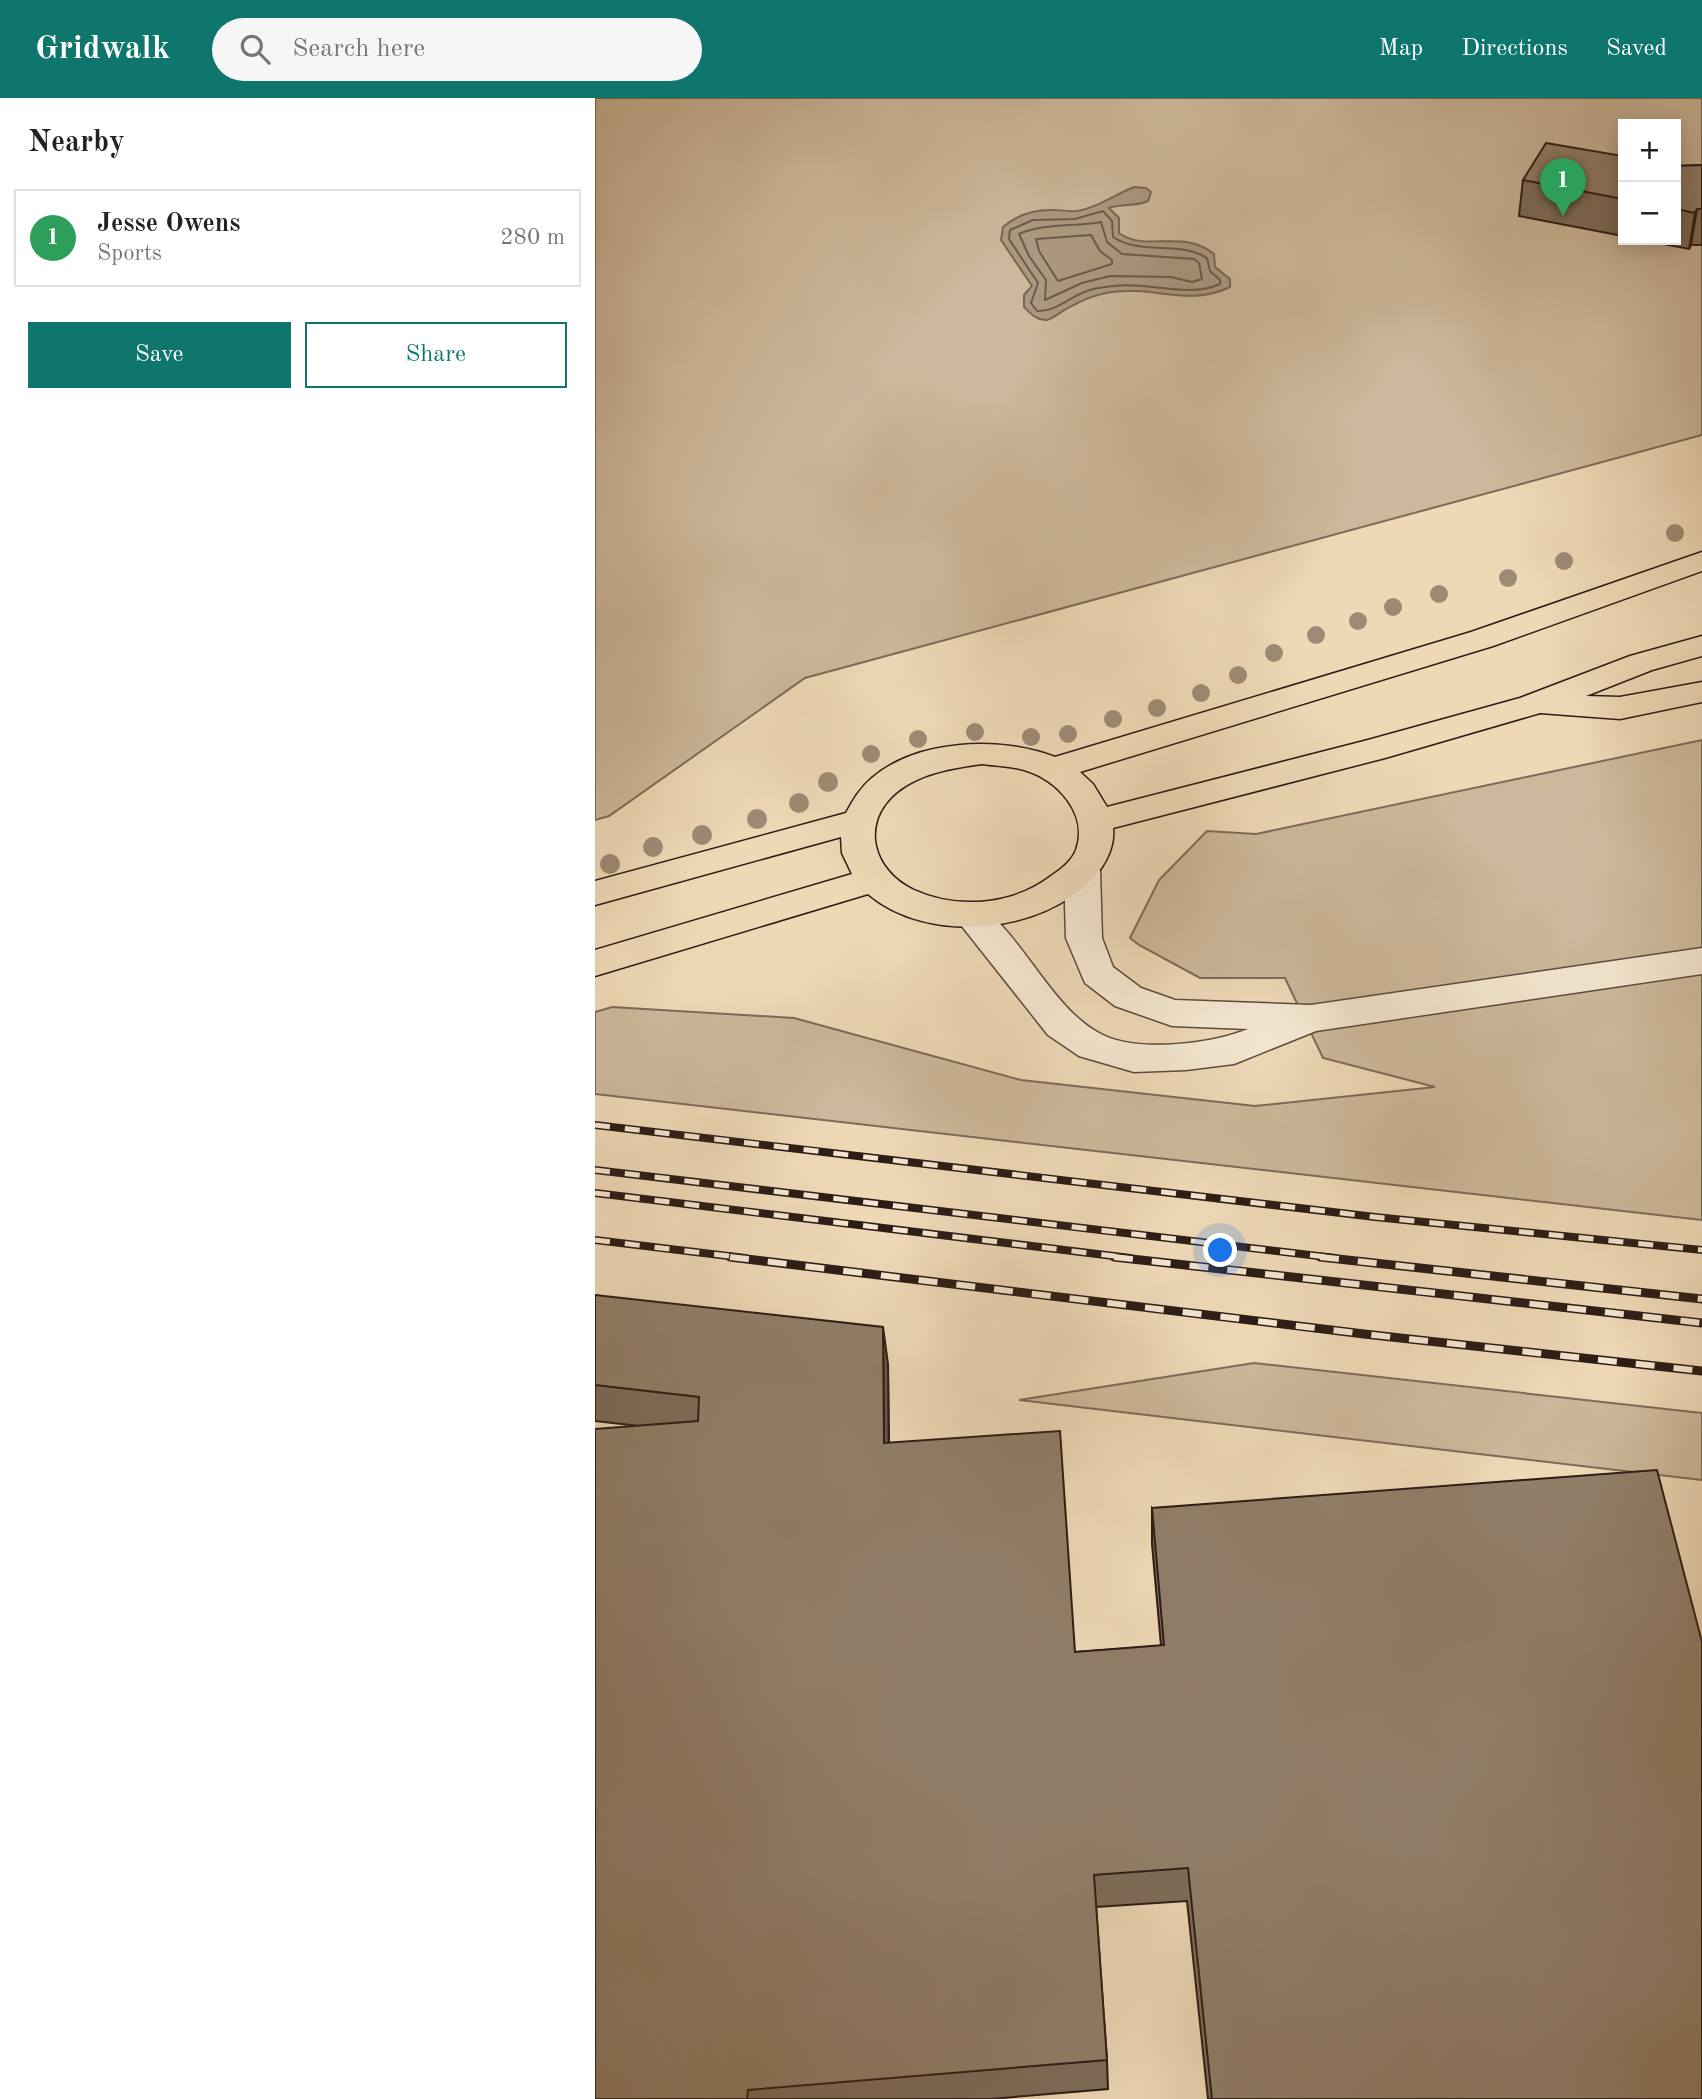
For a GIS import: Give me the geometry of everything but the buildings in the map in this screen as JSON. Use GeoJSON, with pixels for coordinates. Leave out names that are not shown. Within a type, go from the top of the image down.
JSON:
{"type":"FeatureCollection","features":[{"type":"Feature","properties":{"kind":"highway"},"geometry":{"type":"LineString","coordinates":[[1053,769],[1482,639],[1702,561]]}},
{"type":"Feature","properties":{"kind":"highway"},"geometry":{"type":"LineString","coordinates":[[1482,639],[1702,587]]}},
{"type":"Feature","properties":{"kind":"highway"},"geometry":{"type":"LineString","coordinates":[[1097,821],[1373,750],[1532,705],[1641,663],[1702,646]]}},
{"type":"Feature","properties":{"kind":"highway"},"geometry":{"type":"LineString","coordinates":[[1532,705],[1620,708],[1702,692]]}},
{"type":"Feature","properties":{"kind":"highway"},"geometry":{"type":"LineString","coordinates":[[982,753],[1023,758],[1053,769],[1083,792],[1097,821],[1096,845],[1082,870],[1055,893],[1013,910],[971,915],[937,912],[900,900],[874,880],[857,851],[858,821],[874,794],[902,773],[942,757],[982,753]]}},
{"type":"Feature","properties":{"kind":"highway"},"geometry":{"type":"LineString","coordinates":[[595,893],[858,821]]}},
{"type":"Feature","properties":{"kind":"highway"},"geometry":{"type":"LineString","coordinates":[[595,963],[874,880]]}},
{"type":"Feature","properties":{"kind":"street"},"geometry":{"type":"LineString","coordinates":[[1082,870],[1084,938],[1098,974],[1128,997],[1172,1013],[1311,1018],[1702,961]]}},
{"type":"Feature","properties":{"kind":"street"},"geometry":{"type":"LineString","coordinates":[[971,915],[1003,950],[1061,1025],[1092,1046],[1134,1058],[1234,1050],[1311,1018]]}},
{"type":"Feature","properties":{"kind":"shaded area"},"geometry":{"type":"Polygon","coordinates":[[[595,98],[1702,98],[1702,435],[805,678],[609,816],[595,820],[595,98]]]}},
{"type":"Feature","properties":{"kind":"shaded area"},"geometry":{"type":"Polygon","coordinates":[[[1702,740],[1702,1220],[595,1094],[595,1012],[612,1007],[794,1018],[1021,1080],[1255,1106],[1435,1087],[1323,1058],[1285,978],[1200,978],[1139,945],[1130,938],[1159,880],[1207,831],[1256,834],[1702,740]]]}},
{"type":"Feature","properties":{"kind":"shaded area"},"geometry":{"type":"Polygon","coordinates":[[[1254,1363],[1702,1413],[1702,1480],[1019,1400],[1254,1363]]]}},
{"type":"Feature","properties":{"kind":"water"},"geometry":{"type":"Polygon","coordinates":[[[1134,187],[1146,188],[1151,192],[1148,201],[1109,208],[1119,218],[1119,233],[1141,241],[1177,241],[1202,246],[1214,254],[1215,267],[1230,279],[1230,287],[1215,293],[1186,296],[1112,292],[1082,301],[1047,320],[1031,314],[1024,307],[1024,295],[1032,286],[1001,240],[1003,227],[1033,212],[1085,209],[1134,187]]]}},
{"type":"Feature","properties":{"kind":"railway"},"geometry":{"type":"LineString","coordinates":[[595,1125],[1375,1217],[1702,1250]]}},
{"type":"Feature","properties":{"kind":"railway"},"geometry":{"type":"LineString","coordinates":[[595,1170],[1335,1258]]}},
{"type":"Feature","properties":{"kind":"railway"},"geometry":{"type":"LineString","coordinates":[[595,1193],[1130,1258]]}},
{"type":"Feature","properties":{"kind":"railway"},"geometry":{"type":"LineString","coordinates":[[595,1240],[745,1258]]}},
{"type":"Feature","properties":{"kind":"railway"},"geometry":{"type":"LineString","coordinates":[[730,1257],[1364,1334],[1702,1371]]}},
{"type":"Feature","properties":{"kind":"railway"},"geometry":{"type":"LineString","coordinates":[[1114,1257],[1702,1323]]}},
{"type":"Feature","properties":{"kind":"railway"},"geometry":{"type":"LineString","coordinates":[[1320,1257],[1702,1299]]}},
{"type":"Feature","properties":{"kind":"place","name":"Jesse Owens"},"geometry":{"type":"Point","coordinates":[1563,216]}}]}
